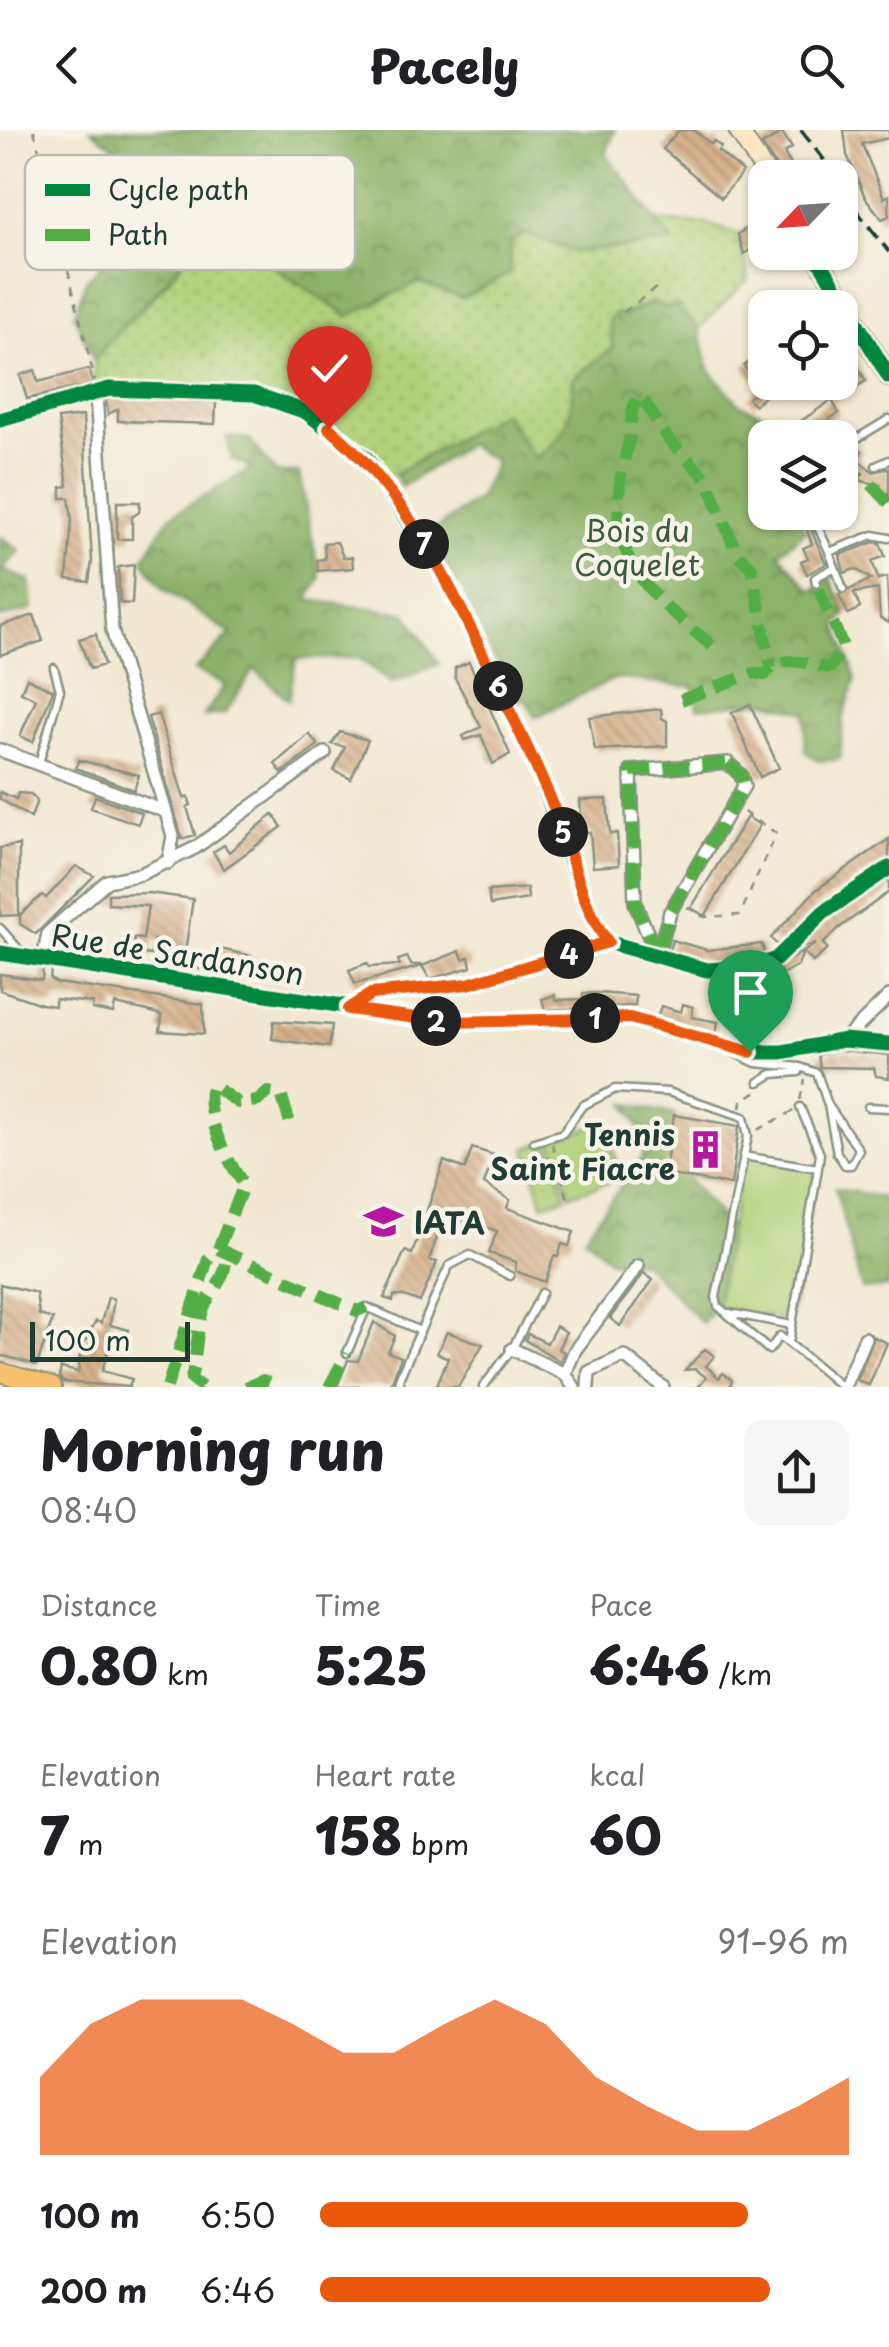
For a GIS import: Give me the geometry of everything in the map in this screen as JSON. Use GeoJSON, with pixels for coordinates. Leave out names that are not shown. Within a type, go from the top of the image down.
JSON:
{"type":"FeatureCollection","features":[{"type":"Feature","properties":{"kind":"main road"},"geometry":{"type":"LineString","coordinates":[[0,1372],[52,1387]]}},
{"type":"Feature","properties":{"kind":"street"},"geometry":{"type":"LineString","coordinates":[[744,132],[759,160]]}},
{"type":"Feature","properties":{"kind":"street"},"geometry":{"type":"LineString","coordinates":[[825,270],[889,377]]}},
{"type":"Feature","properties":{"kind":"street"},"geometry":{"type":"LineString","coordinates":[[0,420],[109,389],[254,394],[306,412],[366,458],[453,590],[541,779],[586,906],[608,942],[706,970],[754,967],[776,959],[824,912],[889,868]]}},
{"type":"Feature","properties":{"kind":"street"},"geometry":{"type":"LineString","coordinates":[[96,395],[112,630],[173,836],[168,863]]}},
{"type":"Feature","properties":{"kind":"street"},"geometry":{"type":"LineString","coordinates":[[0,750],[164,811]]}},
{"type":"Feature","properties":{"kind":"street"},"geometry":{"type":"LineString","coordinates":[[43,960],[48,933],[107,881],[168,863],[231,824],[325,753]]}},
{"type":"Feature","properties":{"kind":"street"},"geometry":{"type":"LineString","coordinates":[[728,764],[741,775],[744,786],[677,901],[657,956],[635,903],[631,771],[728,764]]}},
{"type":"Feature","properties":{"kind":"street","name":"Rue de Sardanson"},"geometry":{"type":"LineString","coordinates":[[0,953],[348,1009],[371,994],[468,984],[608,942]]}},
{"type":"Feature","properties":{"kind":"street"},"geometry":{"type":"LineString","coordinates":[[844,1040],[889,996]]}},
{"type":"Feature","properties":{"kind":"street"},"geometry":{"type":"LineString","coordinates":[[348,1009],[447,1022],[630,1018],[726,1048],[782,1052],[844,1040],[889,1044]]}},
{"type":"Feature","properties":{"kind":"street"},"geometry":{"type":"LineString","coordinates":[[565,1374],[575,1350],[638,1266]]}},
{"type":"Feature","properties":{"kind":"street"},"geometry":{"type":"LineString","coordinates":[[843,1387],[865,1338]]}},
{"type":"Feature","properties":{"kind":"street"},"geometry":{"type":"LineString","coordinates":[[512,1349],[565,1374],[574,1387]]}},
{"type":"Feature","properties":{"kind":"street"},"geometry":{"type":"LineString","coordinates":[[588,1387],[589,1372],[624,1356],[663,1387]]}},
{"type":"Feature","properties":{"kind":"lane"},"geometry":{"type":"LineString","coordinates":[[858,438],[889,419]]}},
{"type":"Feature","properties":{"kind":"lane"},"geometry":{"type":"LineString","coordinates":[[876,466],[889,460]]}},
{"type":"Feature","properties":{"kind":"lane"},"geometry":{"type":"LineString","coordinates":[[819,530],[844,589]]}},
{"type":"Feature","properties":{"kind":"lane"},"geometry":{"type":"LineString","coordinates":[[829,552],[873,536],[889,538]]}},
{"type":"Feature","properties":{"kind":"lane"},"geometry":{"type":"LineString","coordinates":[[816,582],[814,578],[835,567]]}},
{"type":"Feature","properties":{"kind":"lane"},"geometry":{"type":"LineString","coordinates":[[39,764],[60,690],[54,668]]}},
{"type":"Feature","properties":{"kind":"lane"},"geometry":{"type":"LineString","coordinates":[[0,928],[25,956]]}},
{"type":"Feature","properties":{"kind":"lane"},"geometry":{"type":"LineString","coordinates":[[726,1048],[740,1058],[816,1073],[828,1105],[837,1152],[845,1165],[851,1165],[859,1157],[855,1140],[828,1105]]}},
{"type":"Feature","properties":{"kind":"lane"},"geometry":{"type":"LineString","coordinates":[[759,1082],[772,1074],[799,1072],[800,1067]]}},
{"type":"Feature","properties":{"kind":"lane"},"geometry":{"type":"LineString","coordinates":[[534,1142],[563,1133],[582,1106],[615,1090],[668,1092],[740,1115],[748,1124],[748,1136],[716,1297],[726,1313],[770,1350],[780,1336],[843,1387]]}},
{"type":"Feature","properties":{"kind":"lane"},"geometry":{"type":"LineString","coordinates":[[789,1343],[820,1154],[800,1107]]}},
{"type":"Feature","properties":{"kind":"lane"},"geometry":{"type":"LineString","coordinates":[[868,1107],[889,1108]]}},
{"type":"Feature","properties":{"kind":"lane"},"geometry":{"type":"LineString","coordinates":[[743,1156],[818,1168]]}},
{"type":"Feature","properties":{"kind":"lane"},"geometry":{"type":"LineString","coordinates":[[401,1387],[398,1378],[449,1266],[470,1255],[510,1276]]}},
{"type":"Feature","properties":{"kind":"lane"},"geometry":{"type":"LineString","coordinates":[[483,1387],[512,1349],[542,1294]]}},
{"type":"Feature","properties":{"kind":"lane"},"geometry":{"type":"LineString","coordinates":[[347,1353],[367,1308],[418,1330]]}},
{"type":"Feature","properties":{"kind":"lane"},"geometry":{"type":"LineString","coordinates":[[726,1313],[792,1325]]}},
{"type":"Feature","properties":{"kind":"path"},"geometry":{"type":"LineString","coordinates":[[34,130],[41,155]]}},
{"type":"Feature","properties":{"kind":"path"},"geometry":{"type":"LineString","coordinates":[[71,270],[94,360],[96,395]]}},
{"type":"Feature","properties":{"kind":"path"},"geometry":{"type":"LineString","coordinates":[[624,312],[660,285]]}},
{"type":"Feature","properties":{"kind":"path"},"geometry":{"type":"LineString","coordinates":[[677,901],[704,917],[740,915],[776,833],[733,805]]}},
{"type":"Feature","properties":{"kind":"path"},"geometry":{"type":"LineString","coordinates":[[748,1136],[800,1107],[806,1080]]}},
{"type":"Feature","properties":{"kind":"path"},"geometry":{"type":"LineString","coordinates":[[740,1115],[742,1101],[757,1094],[759,1082]]}},
{"type":"Feature","properties":{"kind":"path"},"geometry":{"type":"LineString","coordinates":[[550,1137],[568,1198]]}},
{"type":"Feature","properties":{"kind":"green space"},"geometry":{"type":"Polygon","coordinates":[[[91,130],[615,130],[606,154],[673,243],[575,252],[525,234],[511,241],[510,273],[463,298],[418,282],[348,316],[278,270],[355,270],[355,155],[124,155],[91,130]]]}},
{"type":"Feature","properties":{"kind":"green space"},"geometry":{"type":"Polygon","coordinates":[[[656,221],[707,224],[738,234],[749,278],[699,329],[676,305],[666,308],[653,302],[609,321],[613,348],[573,378],[566,425],[534,459],[503,412],[383,480],[329,428],[254,394],[109,389],[96,395],[94,360],[176,270],[278,270],[348,316],[418,282],[463,298],[510,273],[511,241],[525,234],[575,252],[673,242],[656,221]]]}},
{"type":"Feature","properties":{"kind":"green space"},"geometry":{"type":"Polygon","coordinates":[[[96,270],[175,270],[94,360],[74,315],[86,281],[96,270]]]}},
{"type":"Feature","properties":{"kind":"green space","name":"Bois du Coquelet"},"geometry":{"type":"Polygon","coordinates":[[[653,302],[666,308],[676,305],[699,329],[709,370],[740,405],[781,420],[748,420],[748,530],[804,530],[779,553],[812,591],[830,577],[846,614],[837,625],[856,679],[843,718],[840,759],[819,761],[805,751],[806,712],[763,701],[698,708],[694,687],[616,678],[535,717],[525,698],[517,701],[430,533],[479,498],[496,461],[467,445],[401,487],[395,474],[503,412],[535,459],[566,425],[573,379],[613,348],[609,321],[615,313],[626,315],[653,302]]]}},
{"type":"Feature","properties":{"kind":"green space"},"geometry":{"type":"Polygon","coordinates":[[[227,437],[249,439],[276,473],[299,473],[320,579],[307,600],[406,613],[439,664],[392,683],[359,658],[296,659],[289,700],[254,669],[225,713],[204,716],[225,685],[195,670],[231,634],[163,588],[143,560],[170,516],[252,468],[232,459],[227,437]]]}},
{"type":"Feature","properties":{"kind":"green space"},"geometry":{"type":"Polygon","coordinates":[[[0,537],[20,551],[2,570],[30,581],[33,609],[0,618],[0,537]]]}},
{"type":"Feature","properties":{"kind":"green space"},"geometry":{"type":"Polygon","coordinates":[[[625,1103],[675,1115],[686,1177],[730,1228],[716,1308],[702,1323],[643,1262],[610,1260],[584,1237],[644,1155],[639,1127],[625,1103]]]}},
{"type":"Feature","properties":{"kind":"green space"},"geometry":{"type":"Polygon","coordinates":[[[604,1123],[622,1178],[570,1195],[552,1140],[604,1123]]]}},
{"type":"Feature","properties":{"kind":"green space"},"geometry":{"type":"Polygon","coordinates":[[[548,1141],[566,1197],[543,1204],[526,1148],[548,1141]]]}},
{"type":"Feature","properties":{"kind":"green space"},"geometry":{"type":"Polygon","coordinates":[[[742,1157],[817,1170],[790,1321],[716,1308],[742,1157]]]}},
{"type":"Feature","properties":{"kind":"green space"},"geometry":{"type":"Polygon","coordinates":[[[835,1188],[889,1199],[889,1287],[862,1289],[835,1188]]]}},
{"type":"Feature","properties":{"kind":"building"},"geometry":{"type":"Polygon","coordinates":[[[679,130],[694,130],[711,144],[714,141],[721,147],[718,151],[743,172],[721,198],[663,149],[679,130]]]}},
{"type":"Feature","properties":{"kind":"building"},"geometry":{"type":"Polygon","coordinates":[[[844,130],[889,130],[889,138],[862,144],[884,198],[889,195],[889,216],[882,219],[865,197],[858,181],[858,160],[849,160],[844,130]]]}},
{"type":"Feature","properties":{"kind":"building"},"geometry":{"type":"Polygon","coordinates":[[[782,133],[792,148],[784,153],[788,160],[772,160],[762,145],[782,133]]]}},
{"type":"Feature","properties":{"kind":"building"},"geometry":{"type":"Polygon","coordinates":[[[748,227],[748,252],[744,254],[738,234],[748,227]]]}},
{"type":"Feature","properties":{"kind":"building"},"geometry":{"type":"Polygon","coordinates":[[[858,368],[866,381],[858,386],[858,368]]]}},
{"type":"Feature","properties":{"kind":"building"},"geometry":{"type":"Polygon","coordinates":[[[89,369],[93,384],[27,399],[20,375],[35,370],[38,382],[89,369]]]}},
{"type":"Feature","properties":{"kind":"building"},"geometry":{"type":"Polygon","coordinates":[[[106,400],[216,402],[215,424],[118,421],[118,409],[108,414],[106,400]]]}},
{"type":"Feature","properties":{"kind":"building"},"geometry":{"type":"Polygon","coordinates":[[[832,400],[839,413],[828,420],[802,420],[832,400]]]}},
{"type":"Feature","properties":{"kind":"building"},"geometry":{"type":"Polygon","coordinates":[[[83,416],[92,561],[89,582],[67,579],[72,519],[69,498],[61,498],[61,487],[68,486],[58,419],[83,416]]]}},
{"type":"Feature","properties":{"kind":"building"},"geometry":{"type":"Polygon","coordinates":[[[858,460],[873,472],[889,468],[889,499],[877,487],[880,485],[858,478],[858,460]]]}},
{"type":"Feature","properties":{"kind":"building"},"geometry":{"type":"Polygon","coordinates":[[[117,502],[140,502],[139,512],[132,517],[132,539],[117,539],[117,502]]]}},
{"type":"Feature","properties":{"kind":"building"},"geometry":{"type":"Polygon","coordinates":[[[807,530],[811,530],[826,564],[807,574],[801,561],[808,558],[803,548],[812,544],[807,530]]]}},
{"type":"Feature","properties":{"kind":"building"},"geometry":{"type":"Polygon","coordinates":[[[337,542],[343,557],[352,557],[353,568],[318,571],[317,560],[325,559],[324,543],[337,542]]]}},
{"type":"Feature","properties":{"kind":"building"},"geometry":{"type":"Polygon","coordinates":[[[880,543],[885,556],[872,561],[878,579],[887,577],[889,623],[880,618],[878,589],[854,593],[860,608],[848,614],[839,595],[871,579],[855,569],[844,573],[840,555],[880,543]]]}},
{"type":"Feature","properties":{"kind":"building"},"geometry":{"type":"Polygon","coordinates":[[[134,565],[132,604],[120,603],[118,567],[134,565]]]}},
{"type":"Feature","properties":{"kind":"building"},"geometry":{"type":"Polygon","coordinates":[[[34,615],[43,641],[0,655],[0,626],[34,615]]]}},
{"type":"Feature","properties":{"kind":"building"},"geometry":{"type":"Polygon","coordinates":[[[96,634],[104,665],[90,669],[79,639],[96,634]]]}},
{"type":"Feature","properties":{"kind":"building"},"geometry":{"type":"Polygon","coordinates":[[[469,662],[510,754],[493,764],[481,735],[465,740],[463,736],[481,727],[455,678],[455,668],[469,662]]]}},
{"type":"Feature","properties":{"kind":"building"},"geometry":{"type":"Polygon","coordinates":[[[27,678],[53,690],[33,742],[20,736],[36,699],[21,692],[27,678]]]}},
{"type":"Feature","properties":{"kind":"building"},"geometry":{"type":"Polygon","coordinates":[[[750,704],[779,768],[760,777],[732,713],[750,704]]]}},
{"type":"Feature","properties":{"kind":"building"},"geometry":{"type":"Polygon","coordinates":[[[661,709],[662,718],[667,721],[667,746],[595,750],[589,717],[661,709]]]}},
{"type":"Feature","properties":{"kind":"building"},"geometry":{"type":"Polygon","coordinates":[[[158,714],[184,798],[188,797],[191,805],[187,807],[195,835],[182,839],[148,717],[158,714]]]}},
{"type":"Feature","properties":{"kind":"building"},"geometry":{"type":"Polygon","coordinates":[[[340,732],[368,740],[351,779],[334,771],[345,747],[332,744],[340,732]]]}},
{"type":"Feature","properties":{"kind":"building"},"geometry":{"type":"Polygon","coordinates":[[[309,734],[318,745],[282,773],[275,764],[309,734]]]}},
{"type":"Feature","properties":{"kind":"building"},"geometry":{"type":"Polygon","coordinates":[[[79,760],[139,775],[134,790],[76,768],[79,760]]]}},
{"type":"Feature","properties":{"kind":"building"},"geometry":{"type":"Polygon","coordinates":[[[0,792],[16,799],[18,793],[31,794],[37,800],[31,818],[0,799],[0,792]]]}},
{"type":"Feature","properties":{"kind":"building"},"geometry":{"type":"Polygon","coordinates":[[[95,796],[142,813],[138,824],[91,808],[95,796]]]}},
{"type":"Feature","properties":{"kind":"building"},"geometry":{"type":"Polygon","coordinates":[[[607,799],[610,834],[617,833],[619,865],[593,867],[590,832],[582,832],[580,800],[607,799]]]}},
{"type":"Feature","properties":{"kind":"building"},"geometry":{"type":"Polygon","coordinates":[[[273,814],[282,827],[224,869],[213,852],[224,845],[229,852],[273,814]]]}},
{"type":"Feature","properties":{"kind":"building"},"geometry":{"type":"Polygon","coordinates":[[[747,817],[760,825],[705,916],[691,908],[747,817]]]}},
{"type":"Feature","properties":{"kind":"building"},"geometry":{"type":"Polygon","coordinates":[[[889,839],[889,859],[819,904],[777,945],[771,938],[816,890],[889,839]]]}},
{"type":"Feature","properties":{"kind":"building"},"geometry":{"type":"Polygon","coordinates":[[[19,845],[19,915],[0,916],[0,848],[19,845]]]}},
{"type":"Feature","properties":{"kind":"building"},"geometry":{"type":"Polygon","coordinates":[[[76,866],[94,876],[36,934],[20,924],[20,915],[42,895],[46,898],[76,866]]]}},
{"type":"Feature","properties":{"kind":"building"},"geometry":{"type":"Polygon","coordinates":[[[889,879],[889,892],[839,928],[823,944],[828,949],[813,962],[803,952],[798,965],[774,979],[770,971],[816,944],[802,947],[830,919],[889,879]]]}},
{"type":"Feature","properties":{"kind":"building"},"geometry":{"type":"Polygon","coordinates":[[[527,888],[528,899],[490,905],[488,891],[527,888]]]}},
{"type":"Feature","properties":{"kind":"building"},"geometry":{"type":"Polygon","coordinates":[[[149,893],[193,899],[185,952],[219,957],[220,949],[252,956],[249,976],[166,964],[170,943],[153,940],[151,955],[132,952],[134,938],[143,939],[148,906],[108,904],[108,894],[149,893]]]}},
{"type":"Feature","properties":{"kind":"building"},"geometry":{"type":"Polygon","coordinates":[[[672,940],[707,950],[762,944],[764,954],[708,961],[669,950],[672,940]]]}},
{"type":"Feature","properties":{"kind":"building"},"geometry":{"type":"Polygon","coordinates":[[[460,951],[463,959],[469,957],[471,967],[430,979],[422,966],[355,984],[349,970],[367,963],[369,967],[400,965],[398,960],[407,957],[411,965],[425,965],[460,951]]]}},
{"type":"Feature","properties":{"kind":"building"},"geometry":{"type":"Polygon","coordinates":[[[43,969],[51,970],[50,979],[57,983],[203,1004],[204,1034],[160,1031],[162,1015],[144,1010],[115,1004],[113,1013],[92,1009],[93,1003],[55,999],[55,1006],[0,990],[0,974],[42,980],[43,969]]]}},
{"type":"Feature","properties":{"kind":"building"},"geometry":{"type":"Polygon","coordinates":[[[583,994],[636,996],[635,1006],[545,1010],[542,999],[555,995],[556,1000],[583,999],[583,994]]]}},
{"type":"Feature","properties":{"kind":"building"},"geometry":{"type":"Polygon","coordinates":[[[683,1004],[693,1007],[692,1017],[718,1022],[716,1033],[658,1016],[661,1006],[681,1012],[683,1004]]]}},
{"type":"Feature","properties":{"kind":"building"},"geometry":{"type":"Polygon","coordinates":[[[274,1021],[332,1025],[329,1047],[272,1039],[274,1021]]]}},
{"type":"Feature","properties":{"kind":"building"},"geometry":{"type":"Polygon","coordinates":[[[840,1050],[889,1055],[889,1078],[876,1076],[874,1068],[820,1067],[818,1055],[840,1050]]]}},
{"type":"Feature","properties":{"kind":"building","name":"Tennis Saint Fiacre"},"geometry":{"type":"Polygon","coordinates":[[[674,1115],[739,1126],[731,1185],[664,1174],[674,1115]]]}},
{"type":"Feature","properties":{"kind":"building"},"geometry":{"type":"Polygon","coordinates":[[[472,1148],[494,1155],[484,1184],[510,1200],[507,1208],[574,1232],[569,1246],[562,1244],[558,1257],[554,1256],[545,1282],[515,1271],[516,1262],[489,1253],[497,1231],[463,1219],[460,1227],[440,1229],[429,1260],[437,1262],[420,1302],[404,1296],[394,1296],[393,1301],[384,1298],[405,1251],[412,1254],[444,1161],[465,1169],[472,1148]]]}},
{"type":"Feature","properties":{"kind":"building"},"geometry":{"type":"Polygon","coordinates":[[[644,1273],[653,1280],[620,1326],[610,1318],[644,1273]]]}},
{"type":"Feature","properties":{"kind":"building"},"geometry":{"type":"Polygon","coordinates":[[[0,1284],[36,1293],[39,1315],[53,1319],[37,1365],[0,1355],[0,1284]]]}},
{"type":"Feature","properties":{"kind":"building"},"geometry":{"type":"Polygon","coordinates":[[[108,1297],[114,1299],[110,1325],[129,1330],[126,1342],[112,1338],[102,1371],[132,1379],[129,1387],[63,1382],[59,1377],[61,1368],[78,1372],[81,1349],[96,1321],[101,1323],[108,1297]]]}},
{"type":"Feature","properties":{"kind":"building"},"geometry":{"type":"Polygon","coordinates":[[[374,1322],[395,1336],[388,1352],[401,1357],[390,1387],[337,1387],[348,1360],[358,1361],[374,1322]]]}},
{"type":"Feature","properties":{"kind":"building"},"geometry":{"type":"Polygon","coordinates":[[[556,1326],[566,1332],[558,1349],[564,1352],[560,1361],[525,1340],[528,1334],[547,1343],[556,1326]]]}},
{"type":"Feature","properties":{"kind":"building"},"geometry":{"type":"Polygon","coordinates":[[[447,1332],[483,1344],[458,1387],[436,1387],[448,1358],[437,1353],[447,1332]]]}},
{"type":"Feature","properties":{"kind":"building"},"geometry":{"type":"Polygon","coordinates":[[[874,1337],[887,1343],[869,1385],[857,1380],[874,1337]]]}},
{"type":"Feature","properties":{"kind":"building"},"geometry":{"type":"Polygon","coordinates":[[[705,1349],[714,1356],[706,1366],[719,1378],[723,1373],[732,1380],[730,1387],[698,1387],[706,1377],[695,1369],[685,1370],[705,1349]]]}},
{"type":"Feature","properties":{"kind":"railway"},"geometry":{"type":"LineString","coordinates":[[801,130],[824,160]]}},
{"type":"Feature","properties":{"kind":"railway"},"geometry":{"type":"LineString","coordinates":[[858,213],[889,252]]}},
{"type":"Feature","properties":{"kind":"marked path"},"geometry":{"type":"LineString","coordinates":[[712,646],[644,582],[630,561],[622,538],[618,512],[620,481],[632,413],[640,395],[669,440],[707,479],[737,554],[752,568],[771,668]]}},
{"type":"Feature","properties":{"kind":"marked path"},"geometry":{"type":"LineString","coordinates":[[858,476],[889,503]]}},
{"type":"Feature","properties":{"kind":"marked path"},"geometry":{"type":"LineString","coordinates":[[681,700],[754,673],[765,675],[789,661],[830,668],[843,646],[816,583]]}},
{"type":"Feature","properties":{"kind":"marked path"},"geometry":{"type":"LineString","coordinates":[[728,763],[741,775],[744,786],[670,912],[657,956],[635,903],[631,771],[728,763]]}},
{"type":"Feature","properties":{"kind":"marked path"},"geometry":{"type":"LineString","coordinates":[[349,1008],[371,994],[468,985],[607,942]]}},
{"type":"Feature","properties":{"kind":"marked path"},"geometry":{"type":"LineString","coordinates":[[218,1249],[244,1184],[213,1122],[212,1085],[238,1103],[258,1101],[268,1092],[281,1094],[290,1123]]}},
{"type":"Feature","properties":{"kind":"marked path"},"geometry":{"type":"LineString","coordinates":[[167,1387],[208,1259],[218,1249],[357,1311],[367,1307]]}},
{"type":"Feature","properties":{"kind":"marked path"},"geometry":{"type":"LineString","coordinates":[[202,1387],[191,1379],[199,1325],[222,1277],[227,1251]]}},
{"type":"Feature","properties":{"kind":"marked path"},"geometry":{"type":"LineString","coordinates":[[329,1387],[347,1353]]}},
{"type":"Feature","properties":{"kind":"marked path"},"geometry":{"type":"LineString","coordinates":[[246,1387],[263,1380],[278,1387]]}},
{"type":"Feature","properties":{"kind":"cycle path"},"geometry":{"type":"LineString","coordinates":[[825,270],[889,377]]}},
{"type":"Feature","properties":{"kind":"cycle path"},"geometry":{"type":"LineString","coordinates":[[0,420],[109,389],[254,394],[306,412],[366,458],[453,590],[541,779],[586,906],[607,942],[707,970],[754,967],[776,959],[824,912],[889,868]]}},
{"type":"Feature","properties":{"kind":"cycle path"},"geometry":{"type":"LineString","coordinates":[[0,953],[447,1022],[630,1018],[750,1052],[782,1052],[844,1040],[889,1044]]}},
{"type":"Feature","properties":{"kind":"place","name":"Tennis Saint Fiacre"},"geometry":{"type":"Point","coordinates":[705,1150]}},
{"type":"Feature","properties":{"kind":"place","name":"IATA"},"geometry":{"type":"Point","coordinates":[384,1221]}},
{"type":"Feature","properties":{"kind":"route"},"geometry":{"type":"LineString","coordinates":[[329,428],[366,458],[383,480],[453,590],[560,823],[586,906],[608,942],[468,984],[371,994],[348,1009],[447,1022],[630,1018],[750,1052]]}}]}
